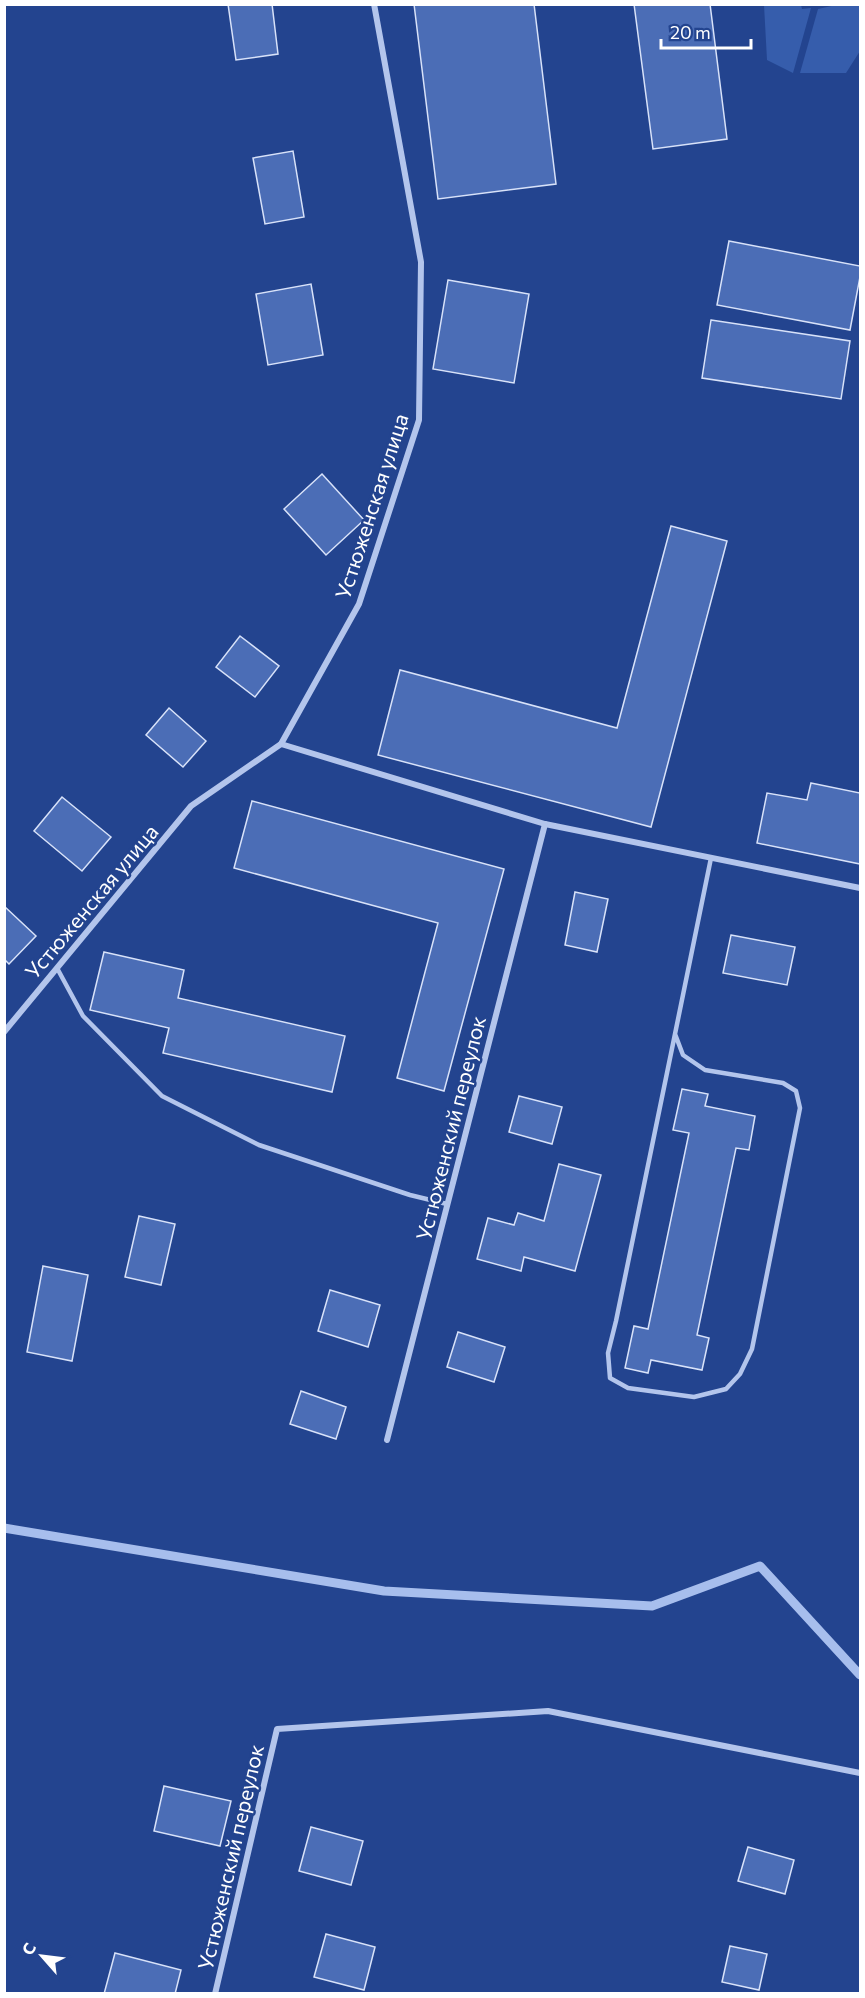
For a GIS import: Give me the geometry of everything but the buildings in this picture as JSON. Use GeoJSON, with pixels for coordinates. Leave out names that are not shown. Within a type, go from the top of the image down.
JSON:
{"type":"FeatureCollection","features":[{"type":"Feature","properties":{"kind":"street","name":"Устюженская улица"},"geometry":{"type":"LineString","coordinates":[[4,1032],[191,806],[281,744],[359,604],[419,420],[421,262],[374,4]]}},
{"type":"Feature","properties":{"kind":"street"},"geometry":{"type":"LineString","coordinates":[[281,744],[545,824],[861,888]]}},
{"type":"Feature","properties":{"kind":"street","name":"Устюженский переулок"},"geometry":{"type":"LineString","coordinates":[[387,1440],[545,824]]}},
{"type":"Feature","properties":{"kind":"street","name":"Устюженский переулок"},"geometry":{"type":"LineString","coordinates":[[215,1994],[277,1728],[548,1711],[861,1773]]}},
{"type":"Feature","properties":{"kind":"lane"},"geometry":{"type":"LineString","coordinates":[[675,1034],[683,1055],[705,1070],[783,1083],[795,1091],[800,1108],[752,1349],[740,1374],[726,1389],[694,1397],[628,1388],[610,1378],[608,1353],[711,858]]}},
{"type":"Feature","properties":{"kind":"lane"},"geometry":{"type":"LineString","coordinates":[[57,968],[82,1016],[162,1096],[259,1144],[410,1195],[447,1204]]}},
{"type":"Feature","properties":{"kind":"shaded area"},"geometry":{"type":"Polygon","coordinates":[[[764,5],[801,5],[802,9],[811,8],[793,73],[767,60],[764,5]]]}},
{"type":"Feature","properties":{"kind":"shaded area"},"geometry":{"type":"Polygon","coordinates":[[[836,5],[860,5],[860,51],[846,73],[800,73],[818,9],[836,5]]]}},
{"type":"Feature","properties":{"kind":"waterway"},"geometry":{"type":"LineString","coordinates":[[4,1528],[384,1591],[652,1606],[760,1566],[860,1675]]}}]}
